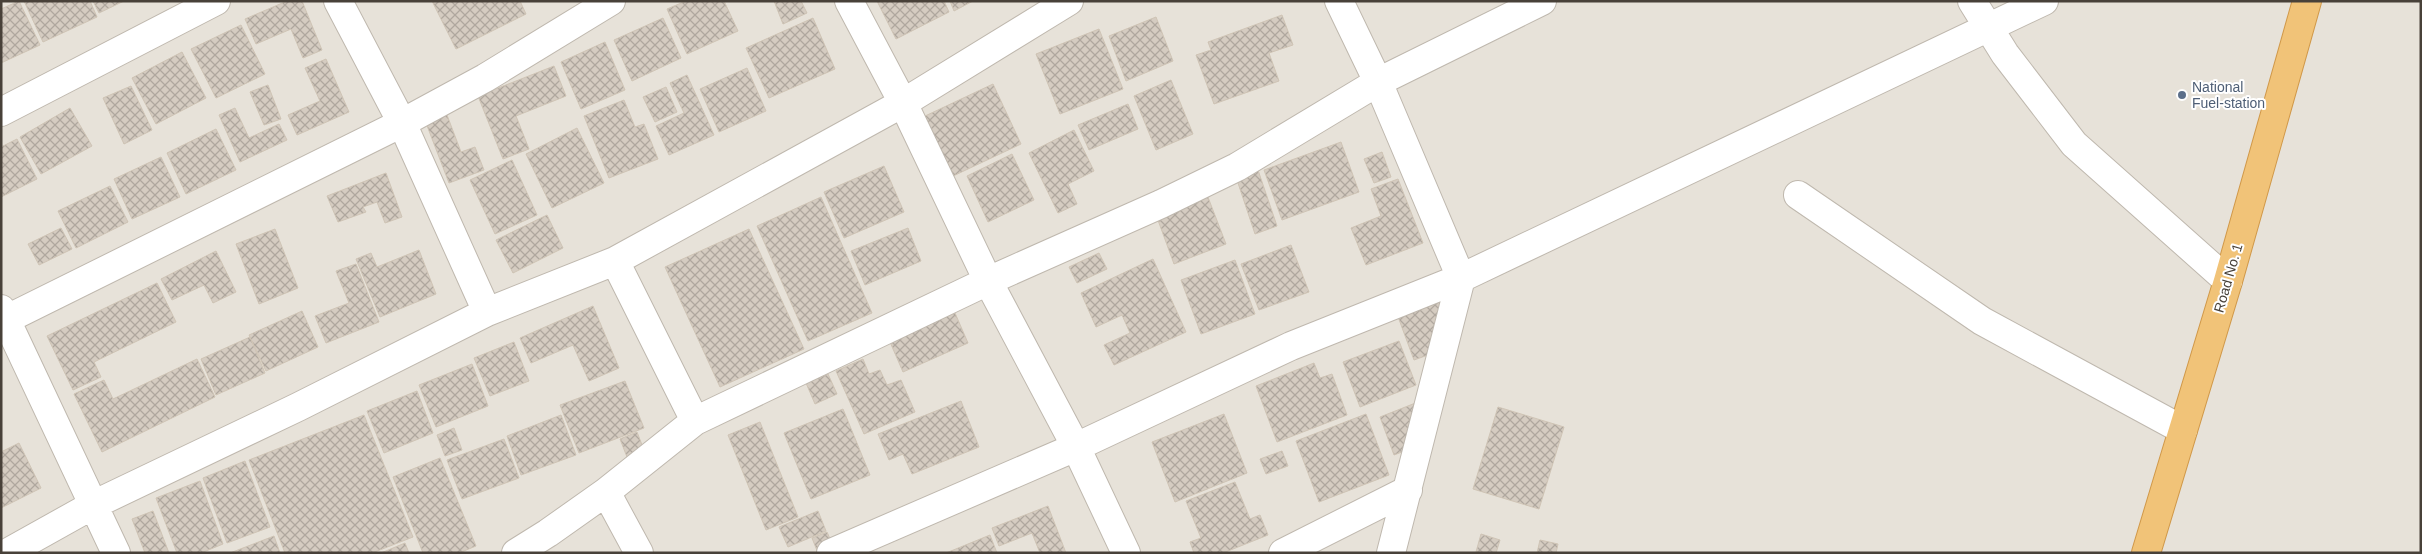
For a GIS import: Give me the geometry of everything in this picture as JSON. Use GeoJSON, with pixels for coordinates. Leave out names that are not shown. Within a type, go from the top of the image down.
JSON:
{"type":"FeatureCollection","features":[{"type":"Feature","properties":{"kind":"highway","name":"Road No. 1"},"geometry":{"type":"LineString","coordinates":[[2146,553],[2228,281],[2307,1]]}},
{"type":"Feature","properties":{"kind":"street"},"geometry":{"type":"LineString","coordinates":[[1,112],[216,1]]}},
{"type":"Feature","properties":{"kind":"street"},"geometry":{"type":"LineString","coordinates":[[338,1],[402,123],[487,312]]}},
{"type":"Feature","properties":{"kind":"street"},"geometry":{"type":"LineString","coordinates":[[116,553],[3,317],[402,123],[485,78],[611,1]]}},
{"type":"Feature","properties":{"kind":"street"},"geometry":{"type":"LineString","coordinates":[[849,1],[904,103],[988,281],[1076,447],[1126,553]]}},
{"type":"Feature","properties":{"kind":"street"},"geometry":{"type":"LineString","coordinates":[[7,553],[93,505],[298,407],[487,312],[615,261],[904,103],[1069,1]]}},
{"type":"Feature","properties":{"kind":"street"},"geometry":{"type":"LineString","coordinates":[[1340,1],[1378,82],[1461,278],[1391,553]]}},
{"type":"Feature","properties":{"kind":"street"},"geometry":{"type":"LineString","coordinates":[[516,553],[606,492],[694,422],[988,281],[1161,204],[1237,166],[1378,82],[1542,1]]}},
{"type":"Feature","properties":{"kind":"street"},"geometry":{"type":"LineString","coordinates":[[1972,1],[2005,54],[2074,144],[2228,281]]}},
{"type":"Feature","properties":{"kind":"street"},"geometry":{"type":"LineString","coordinates":[[831,553],[1076,447],[1291,346],[1461,278],[2044,1]]}},
{"type":"Feature","properties":{"kind":"street"},"geometry":{"type":"LineString","coordinates":[[1798,195],[1982,322],[2183,430]]}},
{"type":"Feature","properties":{"kind":"street"},"geometry":{"type":"LineString","coordinates":[[615,261],[694,422]]}},
{"type":"Feature","properties":{"kind":"street"},"geometry":{"type":"LineString","coordinates":[[1283,553],[1408,490]]}},
{"type":"Feature","properties":{"kind":"street"},"geometry":{"type":"LineString","coordinates":[[606,492],[639,553]]}},
{"type":"Feature","properties":{"kind":"shaded area"},"geometry":{"type":"Polygon","coordinates":[[[1,1],[2421,1],[2421,553],[1,553],[1,1]]]}},
{"type":"Feature","properties":{"kind":"building"},"geometry":{"type":"Polygon","coordinates":[[[19,1],[40,45],[1,63],[1,9],[19,1]]]}},
{"type":"Feature","properties":{"kind":"building"},"geometry":{"type":"Polygon","coordinates":[[[24,1],[90,1],[97,17],[43,42],[24,1]]]}},
{"type":"Feature","properties":{"kind":"building"},"geometry":{"type":"Polygon","coordinates":[[[93,1],[124,1],[99,13],[93,1]]]}},
{"type":"Feature","properties":{"kind":"building"},"geometry":{"type":"Polygon","coordinates":[[[287,1],[302,1],[322,50],[303,58],[291,29],[256,44],[245,19],[287,1]]]}},
{"type":"Feature","properties":{"kind":"building"},"geometry":{"type":"Polygon","coordinates":[[[432,1],[520,1],[526,14],[456,49],[432,1]]]}},
{"type":"Feature","properties":{"kind":"building"},"geometry":{"type":"Polygon","coordinates":[[[686,1],[724,1],[738,31],[687,54],[667,9],[686,1]]]}},
{"type":"Feature","properties":{"kind":"building"},"geometry":{"type":"Polygon","coordinates":[[[774,1],[801,1],[807,13],[783,24],[774,1]]]}},
{"type":"Feature","properties":{"kind":"building"},"geometry":{"type":"Polygon","coordinates":[[[877,1],[944,1],[949,12],[896,39],[877,1]]]}},
{"type":"Feature","properties":{"kind":"building"},"geometry":{"type":"Polygon","coordinates":[[[950,1],[973,1],[954,11],[950,1]]]}},
{"type":"Feature","properties":{"kind":"building"},"geometry":{"type":"Polygon","coordinates":[[[1282,15],[1293,45],[1269,53],[1279,81],[1214,104],[1196,55],[1211,50],[1208,42],[1282,15]]]}},
{"type":"Feature","properties":{"kind":"building"},"geometry":{"type":"Polygon","coordinates":[[[1156,17],[1173,61],[1126,81],[1109,36],[1156,17]]]}},
{"type":"Feature","properties":{"kind":"building"},"geometry":{"type":"Polygon","coordinates":[[[663,18],[681,58],[632,81],[614,40],[663,18]]]}},
{"type":"Feature","properties":{"kind":"building"},"geometry":{"type":"Polygon","coordinates":[[[813,18],[835,69],[769,98],[746,48],[813,18]]]}},
{"type":"Feature","properties":{"kind":"building"},"geometry":{"type":"Polygon","coordinates":[[[241,25],[265,74],[216,98],[191,49],[241,25]]]}},
{"type":"Feature","properties":{"kind":"building"},"geometry":{"type":"Polygon","coordinates":[[[1099,29],[1123,89],[1060,114],[1036,54],[1099,29]]]}},
{"type":"Feature","properties":{"kind":"building"},"geometry":{"type":"Polygon","coordinates":[[[605,42],[625,90],[581,109],[561,62],[605,42]]]}},
{"type":"Feature","properties":{"kind":"building"},"geometry":{"type":"Polygon","coordinates":[[[182,52],[206,98],[156,124],[132,78],[182,52]]]}},
{"type":"Feature","properties":{"kind":"building"},"geometry":{"type":"Polygon","coordinates":[[[326,59],[349,112],[297,135],[288,115],[320,101],[305,68],[326,59]]]}},
{"type":"Feature","properties":{"kind":"building"},"geometry":{"type":"Polygon","coordinates":[[[554,66],[566,96],[516,116],[529,149],[503,159],[478,96],[554,66]]]}},
{"type":"Feature","properties":{"kind":"building"},"geometry":{"type":"Polygon","coordinates":[[[747,68],[766,111],[719,132],[700,89],[747,68]]]}},
{"type":"Feature","properties":{"kind":"building"},"geometry":{"type":"Polygon","coordinates":[[[687,75],[714,135],[669,155],[656,126],[684,113],[670,83],[687,75]]]}},
{"type":"Feature","properties":{"kind":"building"},"geometry":{"type":"Polygon","coordinates":[[[1171,80],[1193,134],[1156,150],[1134,96],[1171,80]]]}},
{"type":"Feature","properties":{"kind":"building"},"geometry":{"type":"Polygon","coordinates":[[[993,84],[1021,144],[951,177],[923,117],[993,84]]]}},
{"type":"Feature","properties":{"kind":"building"},"geometry":{"type":"Polygon","coordinates":[[[268,85],[281,119],[264,125],[250,92],[268,85]]]}},
{"type":"Feature","properties":{"kind":"building"},"geometry":{"type":"Polygon","coordinates":[[[131,86],[152,130],[124,144],[103,98],[131,86]]]}},
{"type":"Feature","properties":{"kind":"building"},"geometry":{"type":"Polygon","coordinates":[[[666,87],[677,112],[655,122],[643,97],[666,87]]]}},
{"type":"Feature","properties":{"kind":"building"},"geometry":{"type":"Polygon","coordinates":[[[624,100],[635,127],[644,124],[658,159],[609,178],[584,116],[624,100]]]}},
{"type":"Feature","properties":{"kind":"building"},"geometry":{"type":"Polygon","coordinates":[[[1128,104],[1138,129],[1089,150],[1078,125],[1128,104]]]}},
{"type":"Feature","properties":{"kind":"building"},"geometry":{"type":"Polygon","coordinates":[[[70,108],[92,146],[41,174],[20,137],[70,108]]]}},
{"type":"Feature","properties":{"kind":"building"},"geometry":{"type":"Polygon","coordinates":[[[235,108],[249,138],[279,124],[287,140],[240,162],[219,115],[235,108]]]}},
{"type":"Feature","properties":{"kind":"building"},"geometry":{"type":"Polygon","coordinates":[[[447,115],[461,152],[475,147],[484,170],[449,183],[426,123],[447,115]]]}},
{"type":"Feature","properties":{"kind":"building"},"geometry":{"type":"Polygon","coordinates":[[[577,128],[604,183],[552,208],[526,154],[577,128]]]}},
{"type":"Feature","properties":{"kind":"building"},"geometry":{"type":"Polygon","coordinates":[[[216,129],[236,170],[186,194],[167,153],[216,129]]]}},
{"type":"Feature","properties":{"kind":"building"},"geometry":{"type":"Polygon","coordinates":[[[1074,130],[1094,171],[1068,184],[1077,204],[1058,213],[1029,153],[1074,130]]]}},
{"type":"Feature","properties":{"kind":"building"},"geometry":{"type":"Polygon","coordinates":[[[17,139],[37,179],[1,197],[1,147],[17,139]]]}},
{"type":"Feature","properties":{"kind":"building"},"geometry":{"type":"Polygon","coordinates":[[[1341,142],[1359,192],[1282,220],[1264,170],[1341,142]]]}},
{"type":"Feature","properties":{"kind":"building"},"geometry":{"type":"Polygon","coordinates":[[[1382,152],[1391,177],[1374,183],[1364,159],[1382,152]]]}},
{"type":"Feature","properties":{"kind":"building"},"geometry":{"type":"Polygon","coordinates":[[[1012,154],[1034,200],[988,222],[967,176],[1012,154]]]}},
{"type":"Feature","properties":{"kind":"building"},"geometry":{"type":"Polygon","coordinates":[[[161,157],[180,197],[132,219],[114,179],[161,157]]]}},
{"type":"Feature","properties":{"kind":"building"},"geometry":{"type":"Polygon","coordinates":[[[512,160],[537,215],[495,234],[470,180],[512,160]]]}},
{"type":"Feature","properties":{"kind":"building"},"geometry":{"type":"Polygon","coordinates":[[[884,166],[904,212],[844,238],[824,192],[884,166]]]}},
{"type":"Feature","properties":{"kind":"building"},"geometry":{"type":"Polygon","coordinates":[[[1258,170],[1277,226],[1255,234],[1236,177],[1258,170]]]}},
{"type":"Feature","properties":{"kind":"building"},"geometry":{"type":"Polygon","coordinates":[[[386,173],[402,217],[385,223],[377,202],[363,207],[366,212],[338,222],[327,196],[386,173]]]}},
{"type":"Feature","properties":{"kind":"building"},"geometry":{"type":"Polygon","coordinates":[[[1398,179],[1423,243],[1366,265],[1351,228],[1381,216],[1371,189],[1398,179]]]}},
{"type":"Feature","properties":{"kind":"building"},"geometry":{"type":"Polygon","coordinates":[[[110,186],[128,222],[76,248],[58,211],[110,186]]]}},
{"type":"Feature","properties":{"kind":"building"},"geometry":{"type":"Polygon","coordinates":[[[1206,192],[1226,244],[1174,264],[1155,212],[1206,192]]]}},
{"type":"Feature","properties":{"kind":"building"},"geometry":{"type":"Polygon","coordinates":[[[821,197],[872,313],[808,341],[757,226],[821,197]]]}},
{"type":"Feature","properties":{"kind":"building"},"geometry":{"type":"Polygon","coordinates":[[[547,215],[563,248],[513,273],[496,240],[547,215]]]}},
{"type":"Feature","properties":{"kind":"building"},"geometry":{"type":"Polygon","coordinates":[[[61,228],[72,249],[39,265],[28,244],[61,228]]]}},
{"type":"Feature","properties":{"kind":"building"},"geometry":{"type":"Polygon","coordinates":[[[908,228],[921,261],[865,285],[851,251],[908,228]]]}},
{"type":"Feature","properties":{"kind":"building"},"geometry":{"type":"Polygon","coordinates":[[[275,229],[298,288],[259,304],[236,244],[275,229]]]}},
{"type":"Feature","properties":{"kind":"building"},"geometry":{"type":"Polygon","coordinates":[[[749,229],[804,349],[720,387],[665,267],[749,229]]]}},
{"type":"Feature","properties":{"kind":"building"},"geometry":{"type":"Polygon","coordinates":[[[1291,245],[1309,292],[1259,310],[1241,264],[1291,245]]]}},
{"type":"Feature","properties":{"kind":"building"},"geometry":{"type":"Polygon","coordinates":[[[419,250],[436,294],[380,317],[356,259],[371,253],[377,267],[419,250]]]}},
{"type":"Feature","properties":{"kind":"building"},"geometry":{"type":"Polygon","coordinates":[[[216,251],[236,292],[213,303],[204,285],[172,300],[161,279],[216,251]]]}},
{"type":"Feature","properties":{"kind":"building"},"geometry":{"type":"Polygon","coordinates":[[[1099,253],[1107,269],[1077,283],[1069,267],[1099,253]]]}},
{"type":"Feature","properties":{"kind":"building"},"geometry":{"type":"Polygon","coordinates":[[[1153,259],[1186,332],[1114,365],[1104,345],[1130,333],[1122,315],[1096,327],[1081,293],[1153,259]]]}},
{"type":"Feature","properties":{"kind":"building"},"geometry":{"type":"Polygon","coordinates":[[[1235,260],[1255,314],[1201,334],[1181,280],[1235,260]]]}},
{"type":"Feature","properties":{"kind":"building"},"geometry":{"type":"Polygon","coordinates":[[[356,264],[379,322],[326,343],[315,316],[349,303],[336,271],[356,264]]]}},
{"type":"Feature","properties":{"kind":"building"},"geometry":{"type":"Polygon","coordinates":[[[157,283],[176,322],[94,362],[101,377],[73,390],[47,336],[157,283]]]}},
{"type":"Feature","properties":{"kind":"building"},"geometry":{"type":"Polygon","coordinates":[[[1442,298],[1428,355],[1414,360],[1397,314],[1442,298]]]}},
{"type":"Feature","properties":{"kind":"building"},"geometry":{"type":"Polygon","coordinates":[[[593,306],[619,368],[589,381],[573,345],[531,363],[520,338],[593,306]]]}},
{"type":"Feature","properties":{"kind":"building"},"geometry":{"type":"Polygon","coordinates":[[[302,311],[318,347],[266,371],[249,335],[302,311]]]}},
{"type":"Feature","properties":{"kind":"building"},"geometry":{"type":"Polygon","coordinates":[[[955,313],[968,343],[903,372],[890,342],[955,313]]]}},
{"type":"Feature","properties":{"kind":"building"},"geometry":{"type":"Polygon","coordinates":[[[250,337],[265,373],[216,395],[201,359],[250,337]]]}},
{"type":"Feature","properties":{"kind":"building"},"geometry":{"type":"Polygon","coordinates":[[[1399,341],[1416,385],[1360,407],[1343,362],[1399,341]]]}},
{"type":"Feature","properties":{"kind":"building"},"geometry":{"type":"Polygon","coordinates":[[[514,342],[529,381],[490,396],[474,358],[514,342]]]}},
{"type":"Feature","properties":{"kind":"building"},"geometry":{"type":"Polygon","coordinates":[[[197,359],[215,397],[102,452],[74,394],[104,380],[113,399],[197,359]]]}},
{"type":"Feature","properties":{"kind":"building"},"geometry":{"type":"Polygon","coordinates":[[[863,359],[869,374],[880,370],[887,385],[901,380],[915,412],[864,434],[836,371],[863,359]]]}},
{"type":"Feature","properties":{"kind":"building"},"geometry":{"type":"Polygon","coordinates":[[[1314,363],[1320,378],[1332,374],[1347,415],[1277,442],[1256,386],[1314,363]]]}},
{"type":"Feature","properties":{"kind":"building"},"geometry":{"type":"Polygon","coordinates":[[[472,364],[488,406],[436,427],[419,385],[472,364]]]}},
{"type":"Feature","properties":{"kind":"building"},"geometry":{"type":"Polygon","coordinates":[[[828,374],[837,394],[815,404],[806,383],[828,374]]]}},
{"type":"Feature","properties":{"kind":"building"},"geometry":{"type":"Polygon","coordinates":[[[625,381],[644,428],[579,453],[560,405],[625,381]]]}},
{"type":"Feature","properties":{"kind":"building"},"geometry":{"type":"Polygon","coordinates":[[[417,391],[433,433],[384,453],[367,411],[417,391]]]}},
{"type":"Feature","properties":{"kind":"building"},"geometry":{"type":"Polygon","coordinates":[[[961,401],[979,447],[912,474],[903,454],[889,460],[878,434],[961,401]]]}},
{"type":"Feature","properties":{"kind":"building"},"geometry":{"type":"Polygon","coordinates":[[[1418,402],[1407,450],[1394,455],[1380,417],[1418,402]]]}},
{"type":"Feature","properties":{"kind":"building"},"geometry":{"type":"Polygon","coordinates":[[[1498,407],[1564,427],[1539,509],[1473,489],[1498,407]]]}},
{"type":"Feature","properties":{"kind":"building"},"geometry":{"type":"Polygon","coordinates":[[[843,409],[870,475],[811,499],[784,433],[843,409]]]}},
{"type":"Feature","properties":{"kind":"building"},"geometry":{"type":"Polygon","coordinates":[[[1224,414],[1247,473],[1175,502],[1152,442],[1224,414]]]}},
{"type":"Feature","properties":{"kind":"building"},"geometry":{"type":"Polygon","coordinates":[[[1366,414],[1389,475],[1319,502],[1296,441],[1366,414]]]}},
{"type":"Feature","properties":{"kind":"building"},"geometry":{"type":"Polygon","coordinates":[[[364,415],[413,537],[372,553],[285,553],[249,460],[364,415]]]}},
{"type":"Feature","properties":{"kind":"building"},"geometry":{"type":"Polygon","coordinates":[[[561,415],[576,455],[521,475],[507,436],[561,415]]]}},
{"type":"Feature","properties":{"kind":"building"},"geometry":{"type":"Polygon","coordinates":[[[760,422],[798,517],[766,530],[728,435],[760,422]]]}},
{"type":"Feature","properties":{"kind":"building"},"geometry":{"type":"Polygon","coordinates":[[[454,428],[462,450],[445,456],[437,435],[454,428]]]}},
{"type":"Feature","properties":{"kind":"building"},"geometry":{"type":"Polygon","coordinates":[[[637,432],[644,450],[627,457],[620,439],[637,432]]]}},
{"type":"Feature","properties":{"kind":"building"},"geometry":{"type":"Polygon","coordinates":[[[504,439],[519,478],[462,499],[447,460],[504,439]]]}},
{"type":"Feature","properties":{"kind":"building"},"geometry":{"type":"Polygon","coordinates":[[[19,443],[41,488],[1,508],[1,452],[19,443]]]}},
{"type":"Feature","properties":{"kind":"building"},"geometry":{"type":"Polygon","coordinates":[[[1282,451],[1288,466],[1266,474],[1260,459],[1282,451]]]}},
{"type":"Feature","properties":{"kind":"building"},"geometry":{"type":"Polygon","coordinates":[[[440,458],[476,546],[459,553],[423,553],[393,477],[440,458]]]}},
{"type":"Feature","properties":{"kind":"building"},"geometry":{"type":"Polygon","coordinates":[[[245,461],[270,527],[227,543],[203,478],[245,461]]]}},
{"type":"Feature","properties":{"kind":"building"},"geometry":{"type":"Polygon","coordinates":[[[200,481],[223,544],[201,553],[177,553],[156,498],[200,481]]]}},
{"type":"Feature","properties":{"kind":"building"},"geometry":{"type":"Polygon","coordinates":[[[1235,482],[1250,519],[1260,515],[1268,535],[1223,553],[1194,553],[1190,542],[1201,538],[1186,501],[1235,482]]]}},
{"type":"Feature","properties":{"kind":"building"},"geometry":{"type":"Polygon","coordinates":[[[1048,506],[1066,553],[1040,553],[1032,533],[999,546],[992,528],[1048,506]]]}},
{"type":"Feature","properties":{"kind":"building"},"geometry":{"type":"Polygon","coordinates":[[[153,511],[169,553],[145,553],[132,519],[153,511]]]}},
{"type":"Feature","properties":{"kind":"building"},"geometry":{"type":"Polygon","coordinates":[[[818,511],[826,531],[788,547],[779,527],[818,511]]]}},
{"type":"Feature","properties":{"kind":"building"},"geometry":{"type":"Polygon","coordinates":[[[827,532],[835,550],[818,553],[812,538],[827,532]]]}},
{"type":"Feature","properties":{"kind":"building"},"geometry":{"type":"Polygon","coordinates":[[[1481,534],[1500,540],[1496,553],[1476,552],[1481,534]]]}},
{"type":"Feature","properties":{"kind":"building"},"geometry":{"type":"Polygon","coordinates":[[[990,535],[997,553],[946,553],[990,535]]]}},
{"type":"Feature","properties":{"kind":"building"},"geometry":{"type":"Polygon","coordinates":[[[274,536],[280,553],[230,553],[274,536]]]}},
{"type":"Feature","properties":{"kind":"building"},"geometry":{"type":"Polygon","coordinates":[[[1540,540],[1558,544],[1556,553],[1537,553],[1540,540]]]}},
{"type":"Feature","properties":{"kind":"building"},"geometry":{"type":"Polygon","coordinates":[[[405,543],[409,553],[381,553],[405,543]]]}},
{"type":"Feature","properties":{"kind":"place","name":"National Fuel-station"},"geometry":{"type":"Point","coordinates":[2182,95]}}]}
